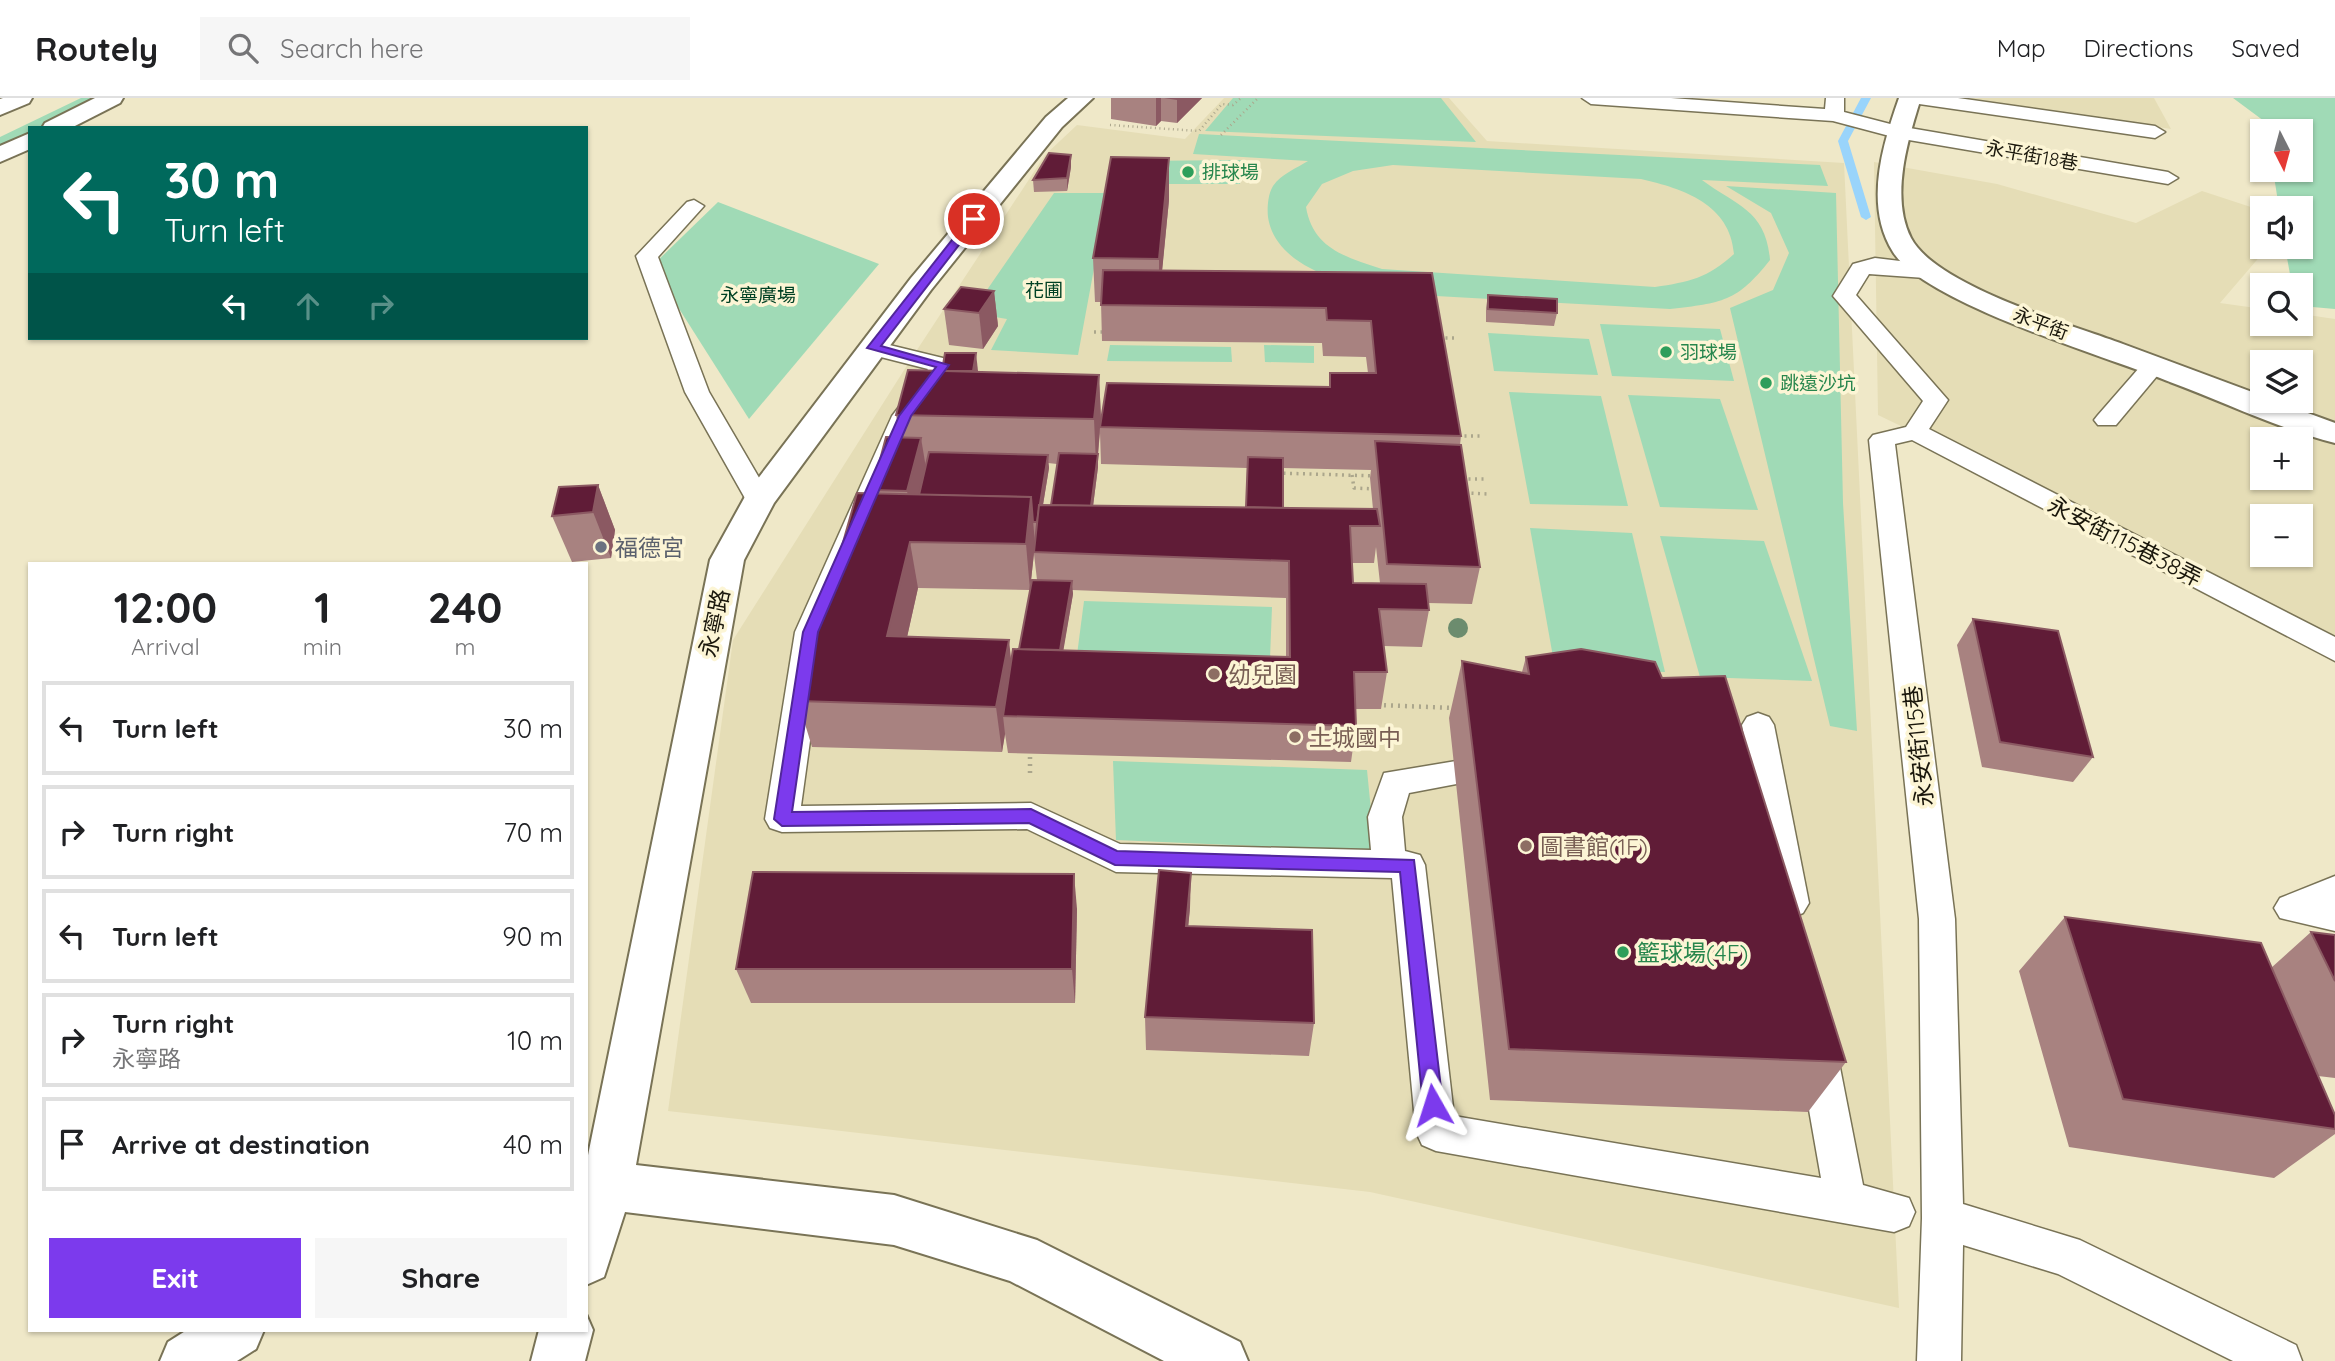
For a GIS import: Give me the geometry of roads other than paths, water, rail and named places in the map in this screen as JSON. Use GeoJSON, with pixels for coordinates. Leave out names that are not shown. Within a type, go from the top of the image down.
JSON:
{"type":"FeatureCollection","features":[{"type":"Feature","properties":{"kind":"main road"},"geometry":{"type":"LineString","coordinates":[[0,108],[21,98]]}},
{"type":"Feature","properties":{"kind":"main road"},"geometry":{"type":"LineString","coordinates":[[57,126],[112,98]]}},
{"type":"Feature","properties":{"kind":"main road","name":"永寧路"},"geometry":{"type":"LineString","coordinates":[[588,1246],[597,1189],[727,560],[759,500],[921,284],[1054,122],[1082,98]]}},
{"type":"Feature","properties":{"kind":"main road","name":"永平街"},"geometry":{"type":"LineString","coordinates":[[1910,98],[1897,132],[1890,175],[1893,216],[1904,250],[1924,271],[1999,307],[2335,434]]}},
{"type":"Feature","properties":{"kind":"main road"},"geometry":{"type":"LineString","coordinates":[[0,155],[28,141]]}},
{"type":"Feature","properties":{"kind":"main road"},"geometry":{"type":"LineString","coordinates":[[597,1189],[894,1220],[1020,1258],[1221,1361]]}},
{"type":"Feature","properties":{"kind":"main road"},"geometry":{"type":"LineString","coordinates":[[187,1361],[234,1332]]}},
{"type":"Feature","properties":{"kind":"main road"},"geometry":{"type":"LineString","coordinates":[[558,1361],[565,1332]]}},
{"type":"Feature","properties":{"kind":"lane","name":"永平街18巷"},"geometry":{"type":"LineString","coordinates":[[1591,98],[1834,106],[1897,132],[2168,178]]}},
{"type":"Feature","properties":{"kind":"lane"},"geometry":{"type":"LineString","coordinates":[[1919,98],[2155,132]]}},
{"type":"Feature","properties":{"kind":"lane"},"geometry":{"type":"LineString","coordinates":[[694,205],[647,256],[697,392],[759,500]]}},
{"type":"Feature","properties":{"kind":"lane"},"geometry":{"type":"LineString","coordinates":[[1915,432],[1936,400],[1844,296],[1861,269],[1875,265],[1924,271]]}},
{"type":"Feature","properties":{"kind":"lane"},"geometry":{"type":"LineString","coordinates":[[873,348],[943,365],[905,416],[810,632],[782,819],[1031,816],[1115,858],[1408,865],[1436,1132],[1894,1212]]}},
{"type":"Feature","properties":{"kind":"lane"},"geometry":{"type":"LineString","coordinates":[[2107,420],[2154,365]]}},
{"type":"Feature","properties":{"kind":"lane","name":"永安街115巷38弄"},"geometry":{"type":"LineString","coordinates":[[1915,432],[2335,650]]}},
{"type":"Feature","properties":{"kind":"lane","name":"永安街115巷"},"geometry":{"type":"LineString","coordinates":[[1915,432],[1882,440],[1937,919],[1943,1218],[1939,1361]]}},
{"type":"Feature","properties":{"kind":"lane"},"geometry":{"type":"LineString","coordinates":[[1758,724],[1796,929]]}},
{"type":"Feature","properties":{"kind":"lane"},"geometry":{"type":"LineString","coordinates":[[1389,865],[1385,817],[1396,782],[1456,773]]}},
{"type":"Feature","properties":{"kind":"lane"},"geometry":{"type":"LineString","coordinates":[[2335,890],[2292,908],[2335,916]]}},
{"type":"Feature","properties":{"kind":"lane"},"geometry":{"type":"LineString","coordinates":[[1811,1011],[1846,1202]]}},
{"type":"Feature","properties":{"kind":"lane"},"geometry":{"type":"LineString","coordinates":[[1943,1218],[2065,1255],[2280,1361]]}},
{"type":"Feature","properties":{"kind":"waterway"},"geometry":{"type":"LineString","coordinates":[[1866,98],[1843,141],[1866,217]]}},
{"type":"Feature","properties":{"kind":"place","name":"排球場"},"geometry":{"type":"Point","coordinates":[1188,172]}},
{"type":"Feature","properties":{"kind":"place","name":"羽球場"},"geometry":{"type":"Point","coordinates":[1666,352]}},
{"type":"Feature","properties":{"kind":"place","name":"跳遠沙坑"},"geometry":{"type":"Point","coordinates":[1766,383]}},
{"type":"Feature","properties":{"kind":"place","name":"福德宮"},"geometry":{"type":"Point","coordinates":[601,547]}},
{"type":"Feature","properties":{"kind":"place","name":"幼兒園"},"geometry":{"type":"Point","coordinates":[1214,674]}},
{"type":"Feature","properties":{"kind":"place","name":"土城國中"},"geometry":{"type":"Point","coordinates":[1295,737]}},
{"type":"Feature","properties":{"kind":"place","name":"圖書館(1F)"},"geometry":{"type":"Point","coordinates":[1526,846]}},
{"type":"Feature","properties":{"kind":"place","name":"籃球場(4F)"},"geometry":{"type":"Point","coordinates":[1623,952]}},
{"type":"Feature","properties":{"kind":"park label","name":"花圃"},"geometry":{"type":"Point","coordinates":[1044,290]}},
{"type":"Feature","properties":{"kind":"park label","name":"永寧廣場"},"geometry":{"type":"Point","coordinates":[758,295]}}]}
